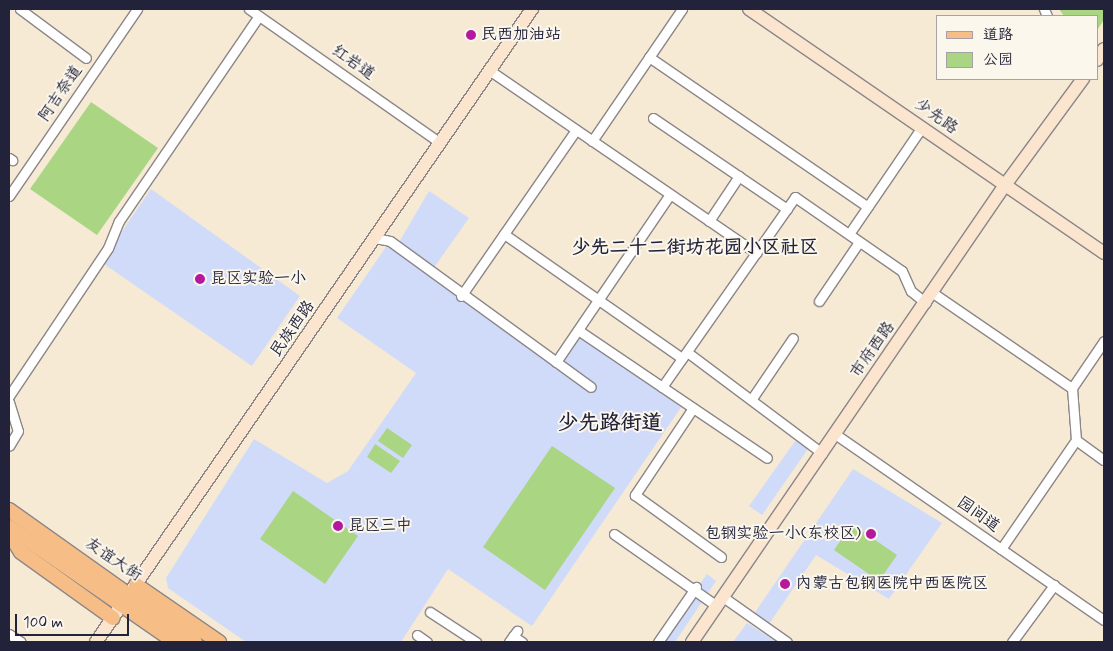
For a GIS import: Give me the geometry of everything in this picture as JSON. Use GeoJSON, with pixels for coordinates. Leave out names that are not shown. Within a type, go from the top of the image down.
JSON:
{"type":"FeatureCollection","features":[{"type":"Feature","properties":{"kind":"main road","name":"民族西路"},"geometry":{"type":"LineString","coordinates":[[96,642],[532,9]]}},
{"type":"Feature","properties":{"kind":"main road","name":"少先路"},"geometry":{"type":"LineString","coordinates":[[749,9],[1104,253]]}},
{"type":"Feature","properties":{"kind":"main road","name":"市府西路"},"geometry":{"type":"LineString","coordinates":[[692,642],[930,298],[1005,185],[1082,80]]}},
{"type":"Feature","properties":{"kind":"main road","name":"友谊大街"},"geometry":{"type":"LineString","coordinates":[[9,510],[94,568],[133,589],[175,642]]}},
{"type":"Feature","properties":{"kind":"main road","name":"友谊大街"},"geometry":{"type":"LineString","coordinates":[[9,527],[122,605],[194,642]]}},
{"type":"Feature","properties":{"kind":"main road"},"geometry":{"type":"LineString","coordinates":[[9,533],[21,552],[113,618]]}},
{"type":"Feature","properties":{"kind":"main road"},"geometry":{"type":"LineString","coordinates":[[85,580],[94,568]]}},
{"type":"Feature","properties":{"kind":"main road"},"geometry":{"type":"LineString","coordinates":[[133,589],[219,642]]}},
{"type":"Feature","properties":{"kind":"street"},"geometry":{"type":"LineString","coordinates":[[20,9],[86,58]]}},
{"type":"Feature","properties":{"kind":"street","name":"阿吉奈道"},"geometry":{"type":"LineString","coordinates":[[9,196],[137,9]]}},
{"type":"Feature","properties":{"kind":"street","name":"红岩道"},"geometry":{"type":"LineString","coordinates":[[249,9],[439,142]]}},
{"type":"Feature","properties":{"kind":"street"},"geometry":{"type":"LineString","coordinates":[[592,141],[682,9]]}},
{"type":"Feature","properties":{"kind":"street"},"geometry":{"type":"LineString","coordinates":[[9,396],[108,248],[119,220],[259,16]]}},
{"type":"Feature","properties":{"kind":"street"},"geometry":{"type":"LineString","coordinates":[[649,57],[868,207]]}},
{"type":"Feature","properties":{"kind":"street"},"geometry":{"type":"LineString","coordinates":[[489,70],[756,253]]}},
{"type":"Feature","properties":{"kind":"street"},"geometry":{"type":"LineString","coordinates":[[653,118],[787,209]]}},
{"type":"Feature","properties":{"kind":"street"},"geometry":{"type":"LineString","coordinates":[[849,234],[922,128]]}},
{"type":"Feature","properties":{"kind":"street"},"geometry":{"type":"LineString","coordinates":[[461,296],[576,130]]}},
{"type":"Feature","properties":{"kind":"street"},"geometry":{"type":"LineString","coordinates":[[709,221],[739,176]]}},
{"type":"Feature","properties":{"kind":"street"},"geometry":{"type":"LineString","coordinates":[[556,362],[670,194]]}},
{"type":"Feature","properties":{"kind":"street"},"geometry":{"type":"LineString","coordinates":[[662,387],[795,198],[902,271],[910,291],[930,298],[1072,388]]}},
{"type":"Feature","properties":{"kind":"street"},"geometry":{"type":"LineString","coordinates":[[504,234],[598,300],[753,397],[822,453]]}},
{"type":"Feature","properties":{"kind":"street"},"geometry":{"type":"LineString","coordinates":[[376,238],[390,241],[461,296],[591,386]]}},
{"type":"Feature","properties":{"kind":"street"},"geometry":{"type":"LineString","coordinates":[[819,301],[859,242]]}},
{"type":"Feature","properties":{"kind":"street"},"geometry":{"type":"LineString","coordinates":[[578,330],[767,458]]}},
{"type":"Feature","properties":{"kind":"street"},"geometry":{"type":"LineString","coordinates":[[753,397],[794,338]]}},
{"type":"Feature","properties":{"kind":"street"},"geometry":{"type":"LineString","coordinates":[[1001,549],[1076,440],[1072,388],[1104,341]]}},
{"type":"Feature","properties":{"kind":"street"},"geometry":{"type":"LineString","coordinates":[[9,402],[18,431],[9,446]]}},
{"type":"Feature","properties":{"kind":"street"},"geometry":{"type":"LineString","coordinates":[[693,408],[635,495],[721,557]]}},
{"type":"Feature","properties":{"kind":"street","name":"园间道"},"geometry":{"type":"LineString","coordinates":[[835,434],[1104,620]]}},
{"type":"Feature","properties":{"kind":"street"},"geometry":{"type":"LineString","coordinates":[[1076,440],[1104,460]]}},
{"type":"Feature","properties":{"kind":"street"},"geometry":{"type":"LineString","coordinates":[[614,534],[695,588],[787,642]]}},
{"type":"Feature","properties":{"kind":"street"},"geometry":{"type":"LineString","coordinates":[[1012,642],[1054,585]]}},
{"type":"Feature","properties":{"kind":"street"},"geometry":{"type":"LineString","coordinates":[[658,642],[695,588]]}},
{"type":"Feature","properties":{"kind":"street"},"geometry":{"type":"LineString","coordinates":[[430,612],[476,642]]}},
{"type":"Feature","properties":{"kind":"street"},"geometry":{"type":"LineString","coordinates":[[9,634],[21,642]]}},
{"type":"Feature","properties":{"kind":"street"},"geometry":{"type":"LineString","coordinates":[[416,635],[427,642]]}},
{"type":"Feature","properties":{"kind":"street"},"geometry":{"type":"LineString","coordinates":[[513,636],[522,642]]}},
{"type":"Feature","properties":{"kind":"shaded area","name":"昆区实验一小"},"geometry":{"type":"Polygon","coordinates":[[[151,189],[300,296],[252,366],[101,262],[151,189]]]}},
{"type":"Feature","properties":{"kind":"shaded area"},"geometry":{"type":"Polygon","coordinates":[[[429,191],[469,218],[433,269],[563,363],[585,331],[686,400],[532,626],[448,569],[401,642],[246,642],[168,588],[166,578],[254,439],[327,483],[348,471],[416,373],[337,318],[388,244],[395,249],[429,191]]]}},
{"type":"Feature","properties":{"kind":"shaded area"},"geometry":{"type":"Polygon","coordinates":[[[798,437],[810,446],[762,515],[749,506],[798,437]]]}},
{"type":"Feature","properties":{"kind":"shaded area","name":"包钢实验一小(东校区)"},"geometry":{"type":"Polygon","coordinates":[[[853,469],[942,523],[889,599],[816,555],[769,624],[754,614],[853,469]]]}},
{"type":"Feature","properties":{"kind":"shaded area"},"geometry":{"type":"Polygon","coordinates":[[[707,574],[716,581],[675,642],[660,642],[707,574]]]}},
{"type":"Feature","properties":{"kind":"shaded area"},"geometry":{"type":"Polygon","coordinates":[[[747,623],[777,642],[733,642],[747,623]]]}},
{"type":"Feature","properties":{"kind":"green space"},"geometry":{"type":"Polygon","coordinates":[[[1059,9],[1104,9],[1104,20],[1098,29],[1098,15],[1063,15],[1059,9]]]}},
{"type":"Feature","properties":{"kind":"green space"},"geometry":{"type":"Polygon","coordinates":[[[91,102],[158,148],[97,235],[30,189],[91,102]]]}},
{"type":"Feature","properties":{"kind":"green space"},"geometry":{"type":"Polygon","coordinates":[[[387,428],[412,445],[403,458],[378,441],[387,428]]]}},
{"type":"Feature","properties":{"kind":"green space"},"geometry":{"type":"Polygon","coordinates":[[[375,444],[400,461],[391,473],[367,457],[375,444]]]}},
{"type":"Feature","properties":{"kind":"green space"},"geometry":{"type":"Polygon","coordinates":[[[552,446],[615,488],[545,590],[483,547],[552,446]]]}},
{"type":"Feature","properties":{"kind":"green space"},"geometry":{"type":"Polygon","coordinates":[[[293,491],[358,536],[325,584],[260,539],[293,491]]]}},
{"type":"Feature","properties":{"kind":"green space"},"geometry":{"type":"Polygon","coordinates":[[[852,524],[897,555],[879,581],[834,550],[852,524]]]}},
{"type":"Feature","properties":{"kind":"place","name":"民西加油站"},"geometry":{"type":"Point","coordinates":[471,35]}},
{"type":"Feature","properties":{"kind":"place","name":"昆区实验一小"},"geometry":{"type":"Point","coordinates":[200,279]}},
{"type":"Feature","properties":{"kind":"place","name":"昆区三中"},"geometry":{"type":"Point","coordinates":[338,526]}},
{"type":"Feature","properties":{"kind":"place","name":"包钢实验一小(东校区)"},"geometry":{"type":"Point","coordinates":[871,534]}},
{"type":"Feature","properties":{"kind":"place","name":"内蒙古包钢医院中西医院区"},"geometry":{"type":"Point","coordinates":[785,584]}},
{"type":"Feature","properties":{"kind":"district","name":"少先二十二街坊花园小区社区"},"geometry":{"type":"Point","coordinates":[695,248]}},
{"type":"Feature","properties":{"kind":"district","name":"少先路街道"},"geometry":{"type":"Point","coordinates":[610,423]}}]}
